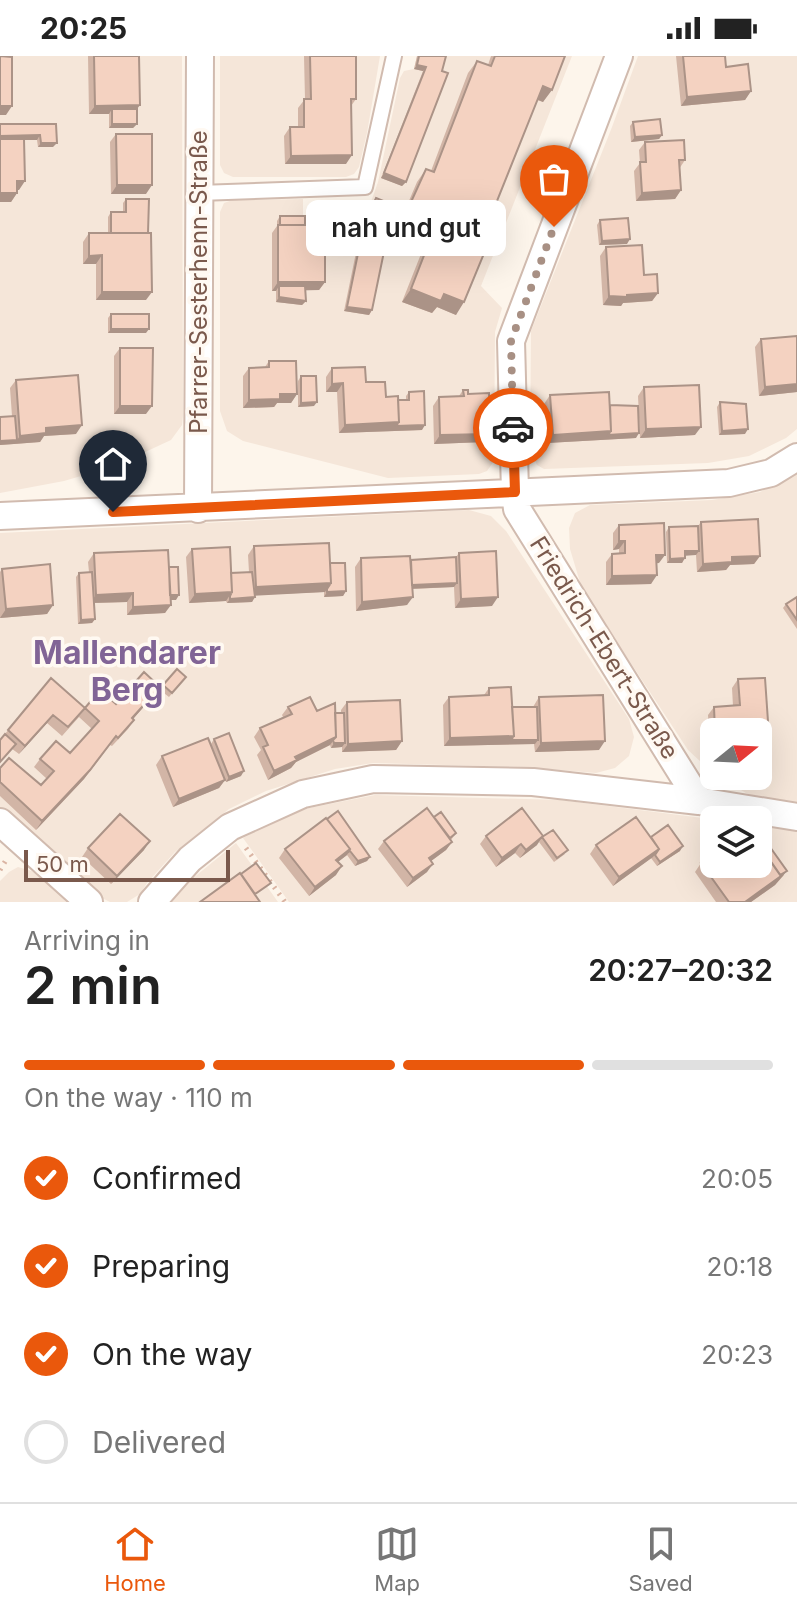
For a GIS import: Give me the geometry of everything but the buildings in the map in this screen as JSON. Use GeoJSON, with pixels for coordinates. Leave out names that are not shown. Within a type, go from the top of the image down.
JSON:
{"type":"FeatureCollection","features":[{"type":"Feature","properties":{"kind":"street","name":"Pfarrer-Sesterhenn-Straße"},"geometry":{"type":"LineString","coordinates":[[198,509],[200,56]]}},
{"type":"Feature","properties":{"kind":"street","name":"Friedrich-Ebert-Straße"},"geometry":{"type":"LineString","coordinates":[[619,56],[511,341],[515,492],[517,509],[699,801]]}},
{"type":"Feature","properties":{"kind":"street"},"geometry":{"type":"LineString","coordinates":[[0,516],[729,483],[771,473],[797,457]]}},
{"type":"Feature","properties":{"kind":"street","name":"Friedrich-Ebert-Straße"},"geometry":{"type":"LineString","coordinates":[[152,902],[190,859],[230,827],[303,794],[373,779],[533,782],[699,801],[797,817]]}},
{"type":"Feature","properties":{"kind":"street"},"geometry":{"type":"LineString","coordinates":[[0,822],[89,902]]}},
{"type":"Feature","properties":{"kind":"lane"},"geometry":{"type":"LineString","coordinates":[[199,193],[365,187],[394,56]]}},
{"type":"Feature","properties":{"kind":"path"},"geometry":{"type":"LineString","coordinates":[[230,827],[285,902]]}},
{"type":"Feature","properties":{"kind":"shaded area"},"geometry":{"type":"Polygon","coordinates":[[[0,56],[182,56],[183,416],[182,425],[171,440],[115,466],[64,481],[0,493],[0,56]]]}},
{"type":"Feature","properties":{"kind":"shaded area"},"geometry":{"type":"Polygon","coordinates":[[[220,56],[380,56],[367,133],[359,167],[354,174],[346,177],[233,177],[224,173],[220,165],[220,56]]]}},
{"type":"Feature","properties":{"kind":"shaded area"},"geometry":{"type":"Polygon","coordinates":[[[417,56],[572,56],[481,286],[502,308],[495,332],[494,461],[487,471],[479,474],[388,478],[243,441],[227,431],[220,411],[220,212],[224,203],[232,200],[303,199],[303,233],[360,233],[378,182],[400,78],[404,71],[414,69],[417,56]]]}},
{"type":"Feature","properties":{"kind":"shaded area"},"geometry":{"type":"Polygon","coordinates":[[[638,56],[797,56],[797,429],[786,438],[749,456],[708,463],[544,469],[537,465],[530,450],[531,331],[638,56]]]}},
{"type":"Feature","properties":{"kind":"shaded area"},"geometry":{"type":"Polygon","coordinates":[[[797,474],[797,805],[769,801],[741,790],[772,790],[772,718],[700,718],[700,761],[688,750],[582,589],[570,549],[569,528],[575,513],[590,505],[712,500],[760,492],[797,474]]]}},
{"type":"Feature","properties":{"kind":"shaded area"},"geometry":{"type":"Polygon","coordinates":[[[469,510],[491,516],[506,531],[629,719],[634,737],[629,756],[615,768],[596,773],[523,767],[373,763],[335,769],[266,791],[229,809],[175,852],[140,894],[127,902],[110,902],[102,898],[0,807],[0,533],[469,510]]]}},
{"type":"Feature","properties":{"kind":"shaded area"},"geometry":{"type":"Polygon","coordinates":[[[375,795],[560,800],[700,818],[700,878],[772,878],[772,826],[797,828],[797,902],[289,902],[243,838],[276,820],[309,808],[375,795]]]}},
{"type":"Feature","properties":{"kind":"shaded area"},"geometry":{"type":"Polygon","coordinates":[[[236,843],[278,902],[171,902],[192,879],[236,843]]]}},
{"type":"Feature","properties":{"kind":"shaded area"},"geometry":{"type":"Polygon","coordinates":[[[18,867],[38,873],[69,902],[0,902],[0,881],[18,867]]]}},
{"type":"Feature","properties":{"kind":"way so far"},"geometry":{"type":"LineString","coordinates":[[513,428],[511,341],[554,227]]}},
{"type":"Feature","properties":{"kind":"place","name":"nah und gut"},"geometry":{"type":"Point","coordinates":[554,227]}},
{"type":"Feature","properties":{"kind":"district","name":"Mallendarer Berg"},"geometry":{"type":"Point","coordinates":[127,672]}},
{"type":"Feature","properties":{"kind":"route"},"geometry":{"type":"LineString","coordinates":[[113,512],[515,492],[513,428]]}}]}
